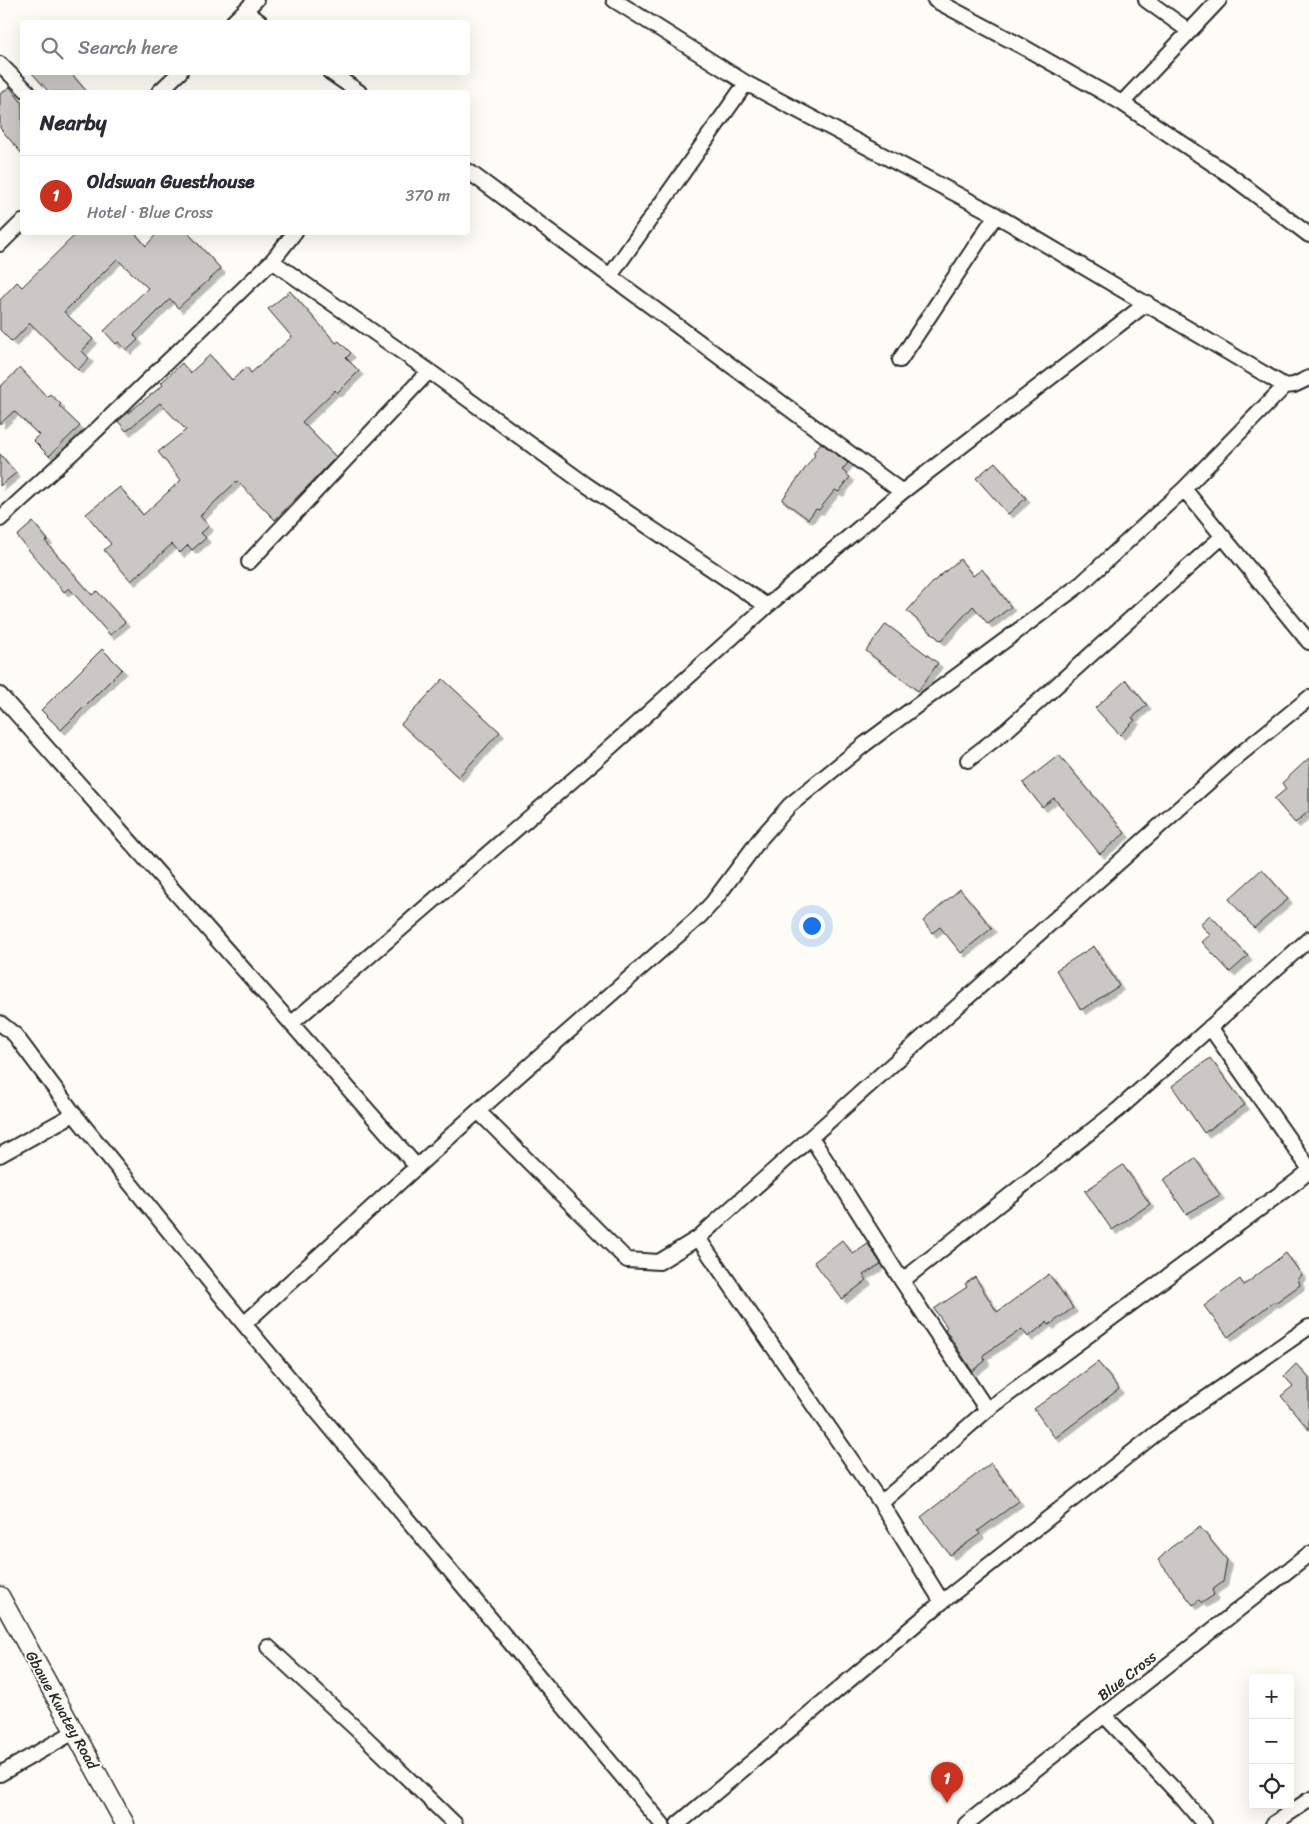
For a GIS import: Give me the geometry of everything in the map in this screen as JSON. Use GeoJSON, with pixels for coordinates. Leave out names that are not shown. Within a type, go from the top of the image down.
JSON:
{"type":"FeatureCollection","features":[{"type":"Feature","properties":{"kind":"street"},"geometry":{"type":"LineString","coordinates":[[235,20],[256,0]]}},
{"type":"Feature","properties":{"kind":"street"},"geometry":{"type":"LineString","coordinates":[[614,0],[746,83],[996,216],[1148,303],[1285,386],[1294,385],[1309,378]]}},
{"type":"Feature","properties":{"kind":"street"},"geometry":{"type":"LineString","coordinates":[[935,0],[1122,103],[1231,176],[1309,235]]}},
{"type":"Feature","properties":{"kind":"street"},"geometry":{"type":"LineString","coordinates":[[1146,0],[1190,31]]}},
{"type":"Feature","properties":{"kind":"street"},"geometry":{"type":"LineString","coordinates":[[1122,103],[1219,0]]}},
{"type":"Feature","properties":{"kind":"street"},"geometry":{"type":"LineString","coordinates":[[245,12],[257,20]]}},
{"type":"Feature","properties":{"kind":"street"},"geometry":{"type":"LineString","coordinates":[[0,64],[26,90]]}},
{"type":"Feature","properties":{"kind":"street"},"geometry":{"type":"LineString","coordinates":[[160,90],[177,75]]}},
{"type":"Feature","properties":{"kind":"street"},"geometry":{"type":"LineString","coordinates":[[334,75],[356,90]]}},
{"type":"Feature","properties":{"kind":"street"},"geometry":{"type":"LineString","coordinates":[[610,276],[746,83]]}},
{"type":"Feature","properties":{"kind":"street"},"geometry":{"type":"LineString","coordinates":[[470,172],[902,492]]}},
{"type":"Feature","properties":{"kind":"street"},"geometry":{"type":"LineString","coordinates":[[900,360],[996,216]]}},
{"type":"Feature","properties":{"kind":"street"},"geometry":{"type":"LineString","coordinates":[[0,244],[20,224]]}},
{"type":"Feature","properties":{"kind":"street"},"geometry":{"type":"LineString","coordinates":[[0,519],[85,441],[272,261],[293,235]]}},
{"type":"Feature","properties":{"kind":"street"},"geometry":{"type":"LineString","coordinates":[[272,261],[429,371],[584,484],[767,606]]}},
{"type":"Feature","properties":{"kind":"street"},"geometry":{"type":"LineString","coordinates":[[292,1022],[596,760],[767,606],[902,492],[1148,303]]}},
{"type":"Feature","properties":{"kind":"street"},"geometry":{"type":"LineString","coordinates":[[249,562],[429,371]]}},
{"type":"Feature","properties":{"kind":"street"},"geometry":{"type":"LineString","coordinates":[[244,1324],[478,1111],[700,916],[713,902],[765,832],[790,805],[865,744],[1080,584],[1184,489],[1285,386]]}},
{"type":"Feature","properties":{"kind":"street"},"geometry":{"type":"LineString","coordinates":[[1184,489],[1309,642]]}},
{"type":"Feature","properties":{"kind":"street"},"geometry":{"type":"LineString","coordinates":[[968,760],[1008,729],[1222,536]]}},
{"type":"Feature","properties":{"kind":"street"},"geometry":{"type":"LineString","coordinates":[[0,695],[292,1022],[417,1167]]}},
{"type":"Feature","properties":{"kind":"street"},"geometry":{"type":"LineString","coordinates":[[478,1111],[627,1260],[659,1262],[698,1238],[1239,755],[1309,698]]}},
{"type":"Feature","properties":{"kind":"street"},"geometry":{"type":"LineString","coordinates":[[902,1281],[1119,1109],[1309,939]]}},
{"type":"Feature","properties":{"kind":"street"},"geometry":{"type":"LineString","coordinates":[[0,1023],[15,1035],[74,1114],[244,1324],[662,1824]]}},
{"type":"Feature","properties":{"kind":"street"},"geometry":{"type":"LineString","coordinates":[[881,1503],[987,1410],[1298,1181],[1309,1170],[1210,1027]]}},
{"type":"Feature","properties":{"kind":"street"},"geometry":{"type":"LineString","coordinates":[[0,1155],[74,1114]]}},
{"type":"Feature","properties":{"kind":"street"},"geometry":{"type":"LineString","coordinates":[[811,1137],[902,1281],[987,1410]]}},
{"type":"Feature","properties":{"kind":"street"},"geometry":{"type":"LineString","coordinates":[[698,1238],[881,1503],[942,1602]]}},
{"type":"Feature","properties":{"kind":"street"},"geometry":{"type":"LineString","coordinates":[[678,1824],[942,1602],[1163,1428],[1309,1327]]}},
{"type":"Feature","properties":{"kind":"street","name":"Blue Cross"},"geometry":{"type":"LineString","coordinates":[[974,1821],[1104,1715],[1309,1554]]}},
{"type":"Feature","properties":{"kind":"street","name":"Gbawe Kwatey Road"},"geometry":{"type":"LineString","coordinates":[[0,1596],[125,1824]]}},
{"type":"Feature","properties":{"kind":"street"},"geometry":{"type":"LineString","coordinates":[[268,1647],[455,1824]]}},
{"type":"Feature","properties":{"kind":"street"},"geometry":{"type":"LineString","coordinates":[[1104,1715],[1183,1798],[1204,1824]]}},
{"type":"Feature","properties":{"kind":"street"},"geometry":{"type":"LineString","coordinates":[[0,1774],[74,1732]]}},
{"type":"Feature","properties":{"kind":"street"},"geometry":{"type":"LineString","coordinates":[[1273,1824],[1309,1800]]}},
{"type":"Feature","properties":{"kind":"building"},"geometry":{"type":"Polygon","coordinates":[[[34,75],[73,75],[85,90],[47,90],[34,75]]]}},
{"type":"Feature","properties":{"kind":"building"},"geometry":{"type":"Polygon","coordinates":[[[10,87],[20,100],[20,152],[0,128],[0,94],[10,87]]]}},
{"type":"Feature","properties":{"kind":"building"},"geometry":{"type":"Polygon","coordinates":[[[75,235],[137,235],[146,246],[155,235],[190,235],[221,269],[178,308],[170,299],[134,335],[138,340],[127,350],[118,342],[116,344],[104,331],[148,288],[117,259],[64,312],[93,339],[82,351],[89,358],[78,370],[30,323],[12,342],[0,330],[0,300],[17,282],[22,287],[75,235]]]}},
{"type":"Feature","properties":{"kind":"building"},"geometry":{"type":"Polygon","coordinates":[[[290,291],[336,343],[339,341],[351,353],[346,358],[359,371],[337,393],[335,390],[302,422],[336,457],[275,520],[237,481],[200,516],[209,526],[201,533],[206,538],[192,550],[188,545],[180,553],[172,544],[131,581],[104,550],[111,544],[86,514],[120,487],[143,515],[181,480],[158,452],[186,430],[160,403],[126,431],[118,421],[163,385],[161,383],[182,363],[190,373],[210,355],[232,380],[247,367],[251,373],[292,337],[268,309],[290,291]]]}},
{"type":"Feature","properties":{"kind":"building"},"geometry":{"type":"Polygon","coordinates":[[[20,368],[47,397],[50,394],[61,404],[59,406],[80,426],[49,456],[33,440],[39,435],[14,411],[0,424],[0,387],[20,368]]]}},
{"type":"Feature","properties":{"kind":"building"},"geometry":{"type":"Polygon","coordinates":[[[821,443],[848,463],[842,470],[850,477],[839,492],[835,490],[819,510],[816,509],[808,519],[782,500],[815,455],[813,453],[821,443]]]}},
{"type":"Feature","properties":{"kind":"building"},"geometry":{"type":"Polygon","coordinates":[[[0,454],[16,473],[0,486],[0,454]]]}},
{"type":"Feature","properties":{"kind":"building"},"geometry":{"type":"Polygon","coordinates":[[[995,462],[1026,498],[1008,514],[976,478],[995,462]]]}},
{"type":"Feature","properties":{"kind":"building"},"geometry":{"type":"Polygon","coordinates":[[[33,522],[48,540],[45,541],[92,595],[97,591],[125,622],[110,635],[69,588],[64,592],[17,536],[33,522]]]}},
{"type":"Feature","properties":{"kind":"building"},"geometry":{"type":"Polygon","coordinates":[[[960,559],[973,576],[982,569],[1011,607],[988,624],[973,606],[941,641],[907,611],[934,581],[960,559]]]}},
{"type":"Feature","properties":{"kind":"building"},"geometry":{"type":"Polygon","coordinates":[[[886,624],[938,663],[918,691],[866,651],[886,624]]]}},
{"type":"Feature","properties":{"kind":"building"},"geometry":{"type":"Polygon","coordinates":[[[102,649],[122,669],[61,730],[41,710],[102,649]]]}},
{"type":"Feature","properties":{"kind":"building"},"geometry":{"type":"Polygon","coordinates":[[[443,679],[500,732],[458,777],[401,724],[443,679]]]}},
{"type":"Feature","properties":{"kind":"building"},"geometry":{"type":"Polygon","coordinates":[[[1126,680],[1147,705],[1132,718],[1135,720],[1120,735],[1095,708],[1126,680]]]}},
{"type":"Feature","properties":{"kind":"building"},"geometry":{"type":"Polygon","coordinates":[[[1059,755],[1125,833],[1100,854],[1054,798],[1042,807],[1023,783],[1059,755]]]}},
{"type":"Feature","properties":{"kind":"building"},"geometry":{"type":"Polygon","coordinates":[[[1309,758],[1309,811],[1295,823],[1274,799],[1286,789],[1282,783],[1309,758]]]}},
{"type":"Feature","properties":{"kind":"building"},"geometry":{"type":"Polygon","coordinates":[[[1262,869],[1288,899],[1254,928],[1229,899],[1262,869]]]}},
{"type":"Feature","properties":{"kind":"building"},"geometry":{"type":"Polygon","coordinates":[[[960,889],[992,928],[961,953],[940,927],[932,933],[923,921],[960,889]]]}},
{"type":"Feature","properties":{"kind":"building"},"geometry":{"type":"Polygon","coordinates":[[[1210,915],[1248,956],[1230,972],[1202,942],[1210,935],[1200,924],[1210,915]]]}},
{"type":"Feature","properties":{"kind":"building"},"geometry":{"type":"Polygon","coordinates":[[[1094,946],[1119,986],[1081,1010],[1056,970],[1094,946]]]}},
{"type":"Feature","properties":{"kind":"building"},"geometry":{"type":"Polygon","coordinates":[[[1210,1058],[1245,1105],[1204,1133],[1172,1086],[1210,1058]]]}},
{"type":"Feature","properties":{"kind":"building"},"geometry":{"type":"Polygon","coordinates":[[[1195,1158],[1220,1195],[1186,1214],[1163,1180],[1195,1158]]]}},
{"type":"Feature","properties":{"kind":"building"},"geometry":{"type":"Polygon","coordinates":[[[1123,1165],[1150,1204],[1112,1230],[1085,1191],[1123,1165]]]}},
{"type":"Feature","properties":{"kind":"building"},"geometry":{"type":"Polygon","coordinates":[[[842,1240],[853,1254],[868,1244],[881,1264],[863,1275],[867,1280],[842,1299],[814,1262],[842,1240]]]}},
{"type":"Feature","properties":{"kind":"building"},"geometry":{"type":"Polygon","coordinates":[[[1286,1253],[1302,1275],[1298,1278],[1300,1285],[1275,1303],[1273,1302],[1228,1337],[1204,1306],[1240,1279],[1244,1285],[1286,1253]]]}},
{"type":"Feature","properties":{"kind":"building"},"geometry":{"type":"Polygon","coordinates":[[[1049,1274],[1073,1308],[1049,1325],[1047,1322],[1028,1337],[1022,1329],[983,1355],[985,1361],[972,1371],[945,1329],[947,1327],[934,1309],[967,1287],[965,1284],[975,1277],[997,1312],[1049,1274]]]}},
{"type":"Feature","properties":{"kind":"building"},"geometry":{"type":"Polygon","coordinates":[[[1098,1362],[1119,1389],[1055,1438],[1034,1409],[1098,1362]]]}},
{"type":"Feature","properties":{"kind":"building"},"geometry":{"type":"Polygon","coordinates":[[[1296,1364],[1309,1378],[1309,1430],[1281,1396],[1293,1386],[1284,1376],[1296,1364]]]}},
{"type":"Feature","properties":{"kind":"building"},"geometry":{"type":"Polygon","coordinates":[[[991,1463],[1019,1501],[978,1531],[980,1534],[950,1555],[921,1517],[991,1463]]]}},
{"type":"Feature","properties":{"kind":"building"},"geometry":{"type":"Polygon","coordinates":[[[1200,1527],[1227,1560],[1223,1582],[1212,1590],[1214,1595],[1202,1603],[1199,1600],[1193,1605],[1158,1560],[1170,1548],[1200,1527]]]}},
{"type":"Feature","properties":{"kind":"place","name":"Oldswan Guesthouse"},"geometry":{"type":"Point","coordinates":[947,1803]}}]}
